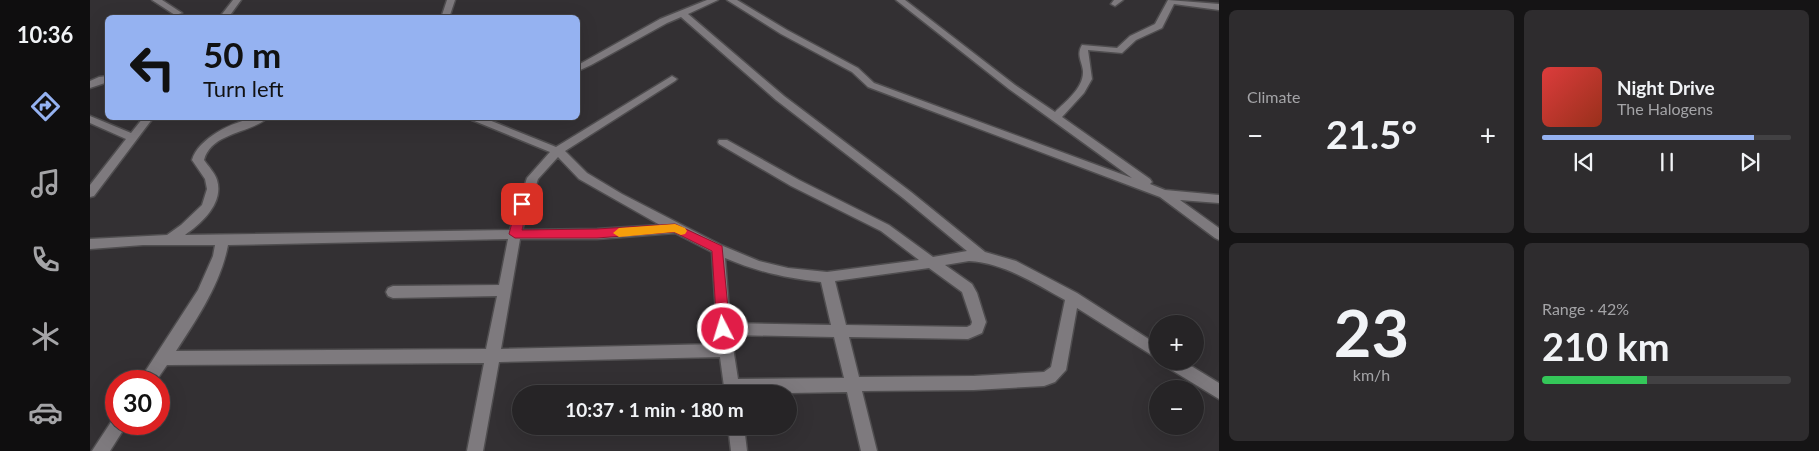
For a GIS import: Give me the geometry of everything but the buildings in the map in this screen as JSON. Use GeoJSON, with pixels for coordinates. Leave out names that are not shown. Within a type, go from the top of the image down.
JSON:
{"type":"FeatureCollection","features":[{"type":"Feature","properties":{"kind":"street"},"geometry":{"type":"LineString","coordinates":[[156,0],[178,13]]}},
{"type":"Feature","properties":{"kind":"street"},"geometry":{"type":"LineString","coordinates":[[225,15],[237,0]]}},
{"type":"Feature","properties":{"kind":"street"},"geometry":{"type":"LineString","coordinates":[[446,15],[451,0]]}},
{"type":"Feature","properties":{"kind":"street"},"geometry":{"type":"LineString","coordinates":[[580,67],[600,58],[656,26],[714,0]]}},
{"type":"Feature","properties":{"kind":"street"},"geometry":{"type":"LineString","coordinates":[[731,0],[784,32],[857,71],[871,85],[1164,194],[1219,199]]}},
{"type":"Feature","properties":{"kind":"street"},"geometry":{"type":"LineString","coordinates":[[900,0],[972,57],[1219,235]]}},
{"type":"Feature","properties":{"kind":"street"},"geometry":{"type":"LineString","coordinates":[[1056,117],[1086,82],[1088,73],[1083,55],[1085,47],[1119,51],[1129,40],[1159,26],[1169,1],[1173,0],[1219,8]]}},
{"type":"Feature","properties":{"kind":"street"},"geometry":{"type":"LineString","coordinates":[[682,14],[780,98],[907,195],[980,255],[1011,265],[1072,297],[1149,347]]}},
{"type":"Feature","properties":{"kind":"street"},"geometry":{"type":"LineString","coordinates":[[90,85],[105,79]]}},
{"type":"Feature","properties":{"kind":"street"},"geometry":{"type":"LineString","coordinates":[[475,451],[515,234],[522,204],[534,178],[557,151],[672,79]]}},
{"type":"Feature","properties":{"kind":"street"},"geometry":{"type":"LineString","coordinates":[[90,119],[122,135],[134,137]]}},
{"type":"Feature","properties":{"kind":"street"},"geometry":{"type":"LineString","coordinates":[[90,192],[147,120]]}},
{"type":"Feature","properties":{"kind":"street"},"geometry":{"type":"LineString","coordinates":[[170,240],[196,220],[206,208],[210,199],[211,178],[198,160],[199,154],[207,145],[221,136],[257,120]]}},
{"type":"Feature","properties":{"kind":"street"},"geometry":{"type":"LineString","coordinates":[[481,120],[557,151],[591,181],[675,228],[740,260],[765,268],[827,277],[980,255]]}},
{"type":"Feature","properties":{"kind":"street"},"geometry":{"type":"LineString","coordinates":[[723,142],[795,183],[885,228],[903,240],[931,263],[967,288],[972,297],[979,322],[977,329],[968,333],[723,329]]}},
{"type":"Feature","properties":{"kind":"street"},"geometry":{"type":"LineString","coordinates":[[90,244],[170,240],[597,234],[675,228]]}},
{"type":"Feature","properties":{"kind":"street"},"geometry":{"type":"LineString","coordinates":[[155,370],[212,274],[221,251],[222,240]]}},
{"type":"Feature","properties":{"kind":"street"},"geometry":{"type":"LineString","coordinates":[[718,249],[723,329],[732,385]]}},
{"type":"Feature","properties":{"kind":"street"},"geometry":{"type":"LineString","coordinates":[[827,277],[869,451]]}},
{"type":"Feature","properties":{"kind":"street"},"geometry":{"type":"LineString","coordinates":[[393,292],[504,290]]}},
{"type":"Feature","properties":{"kind":"street"},"geometry":{"type":"LineString","coordinates":[[797,387],[984,383],[1050,377],[1058,370],[1072,297]]}},
{"type":"Feature","properties":{"kind":"street"},"geometry":{"type":"LineString","coordinates":[[163,358],[494,356],[726,350]]}},
{"type":"Feature","properties":{"kind":"street"},"geometry":{"type":"LineString","coordinates":[[1184,370],[1219,392]]}},
{"type":"Feature","properties":{"kind":"street"},"geometry":{"type":"LineString","coordinates":[[100,451],[111,435]]}},
{"type":"Feature","properties":{"kind":"street"},"geometry":{"type":"LineString","coordinates":[[737,435],[739,451]]}},
{"type":"Feature","properties":{"kind":"slow traffic"},"geometry":{"type":"LineString","coordinates":[[619,233],[675,228],[681,231]]}},
{"type":"Feature","properties":{"kind":"route"},"geometry":{"type":"LineString","coordinates":[[522,204],[515,234],[597,234],[675,228],[718,249],[723,329]]}}]}
